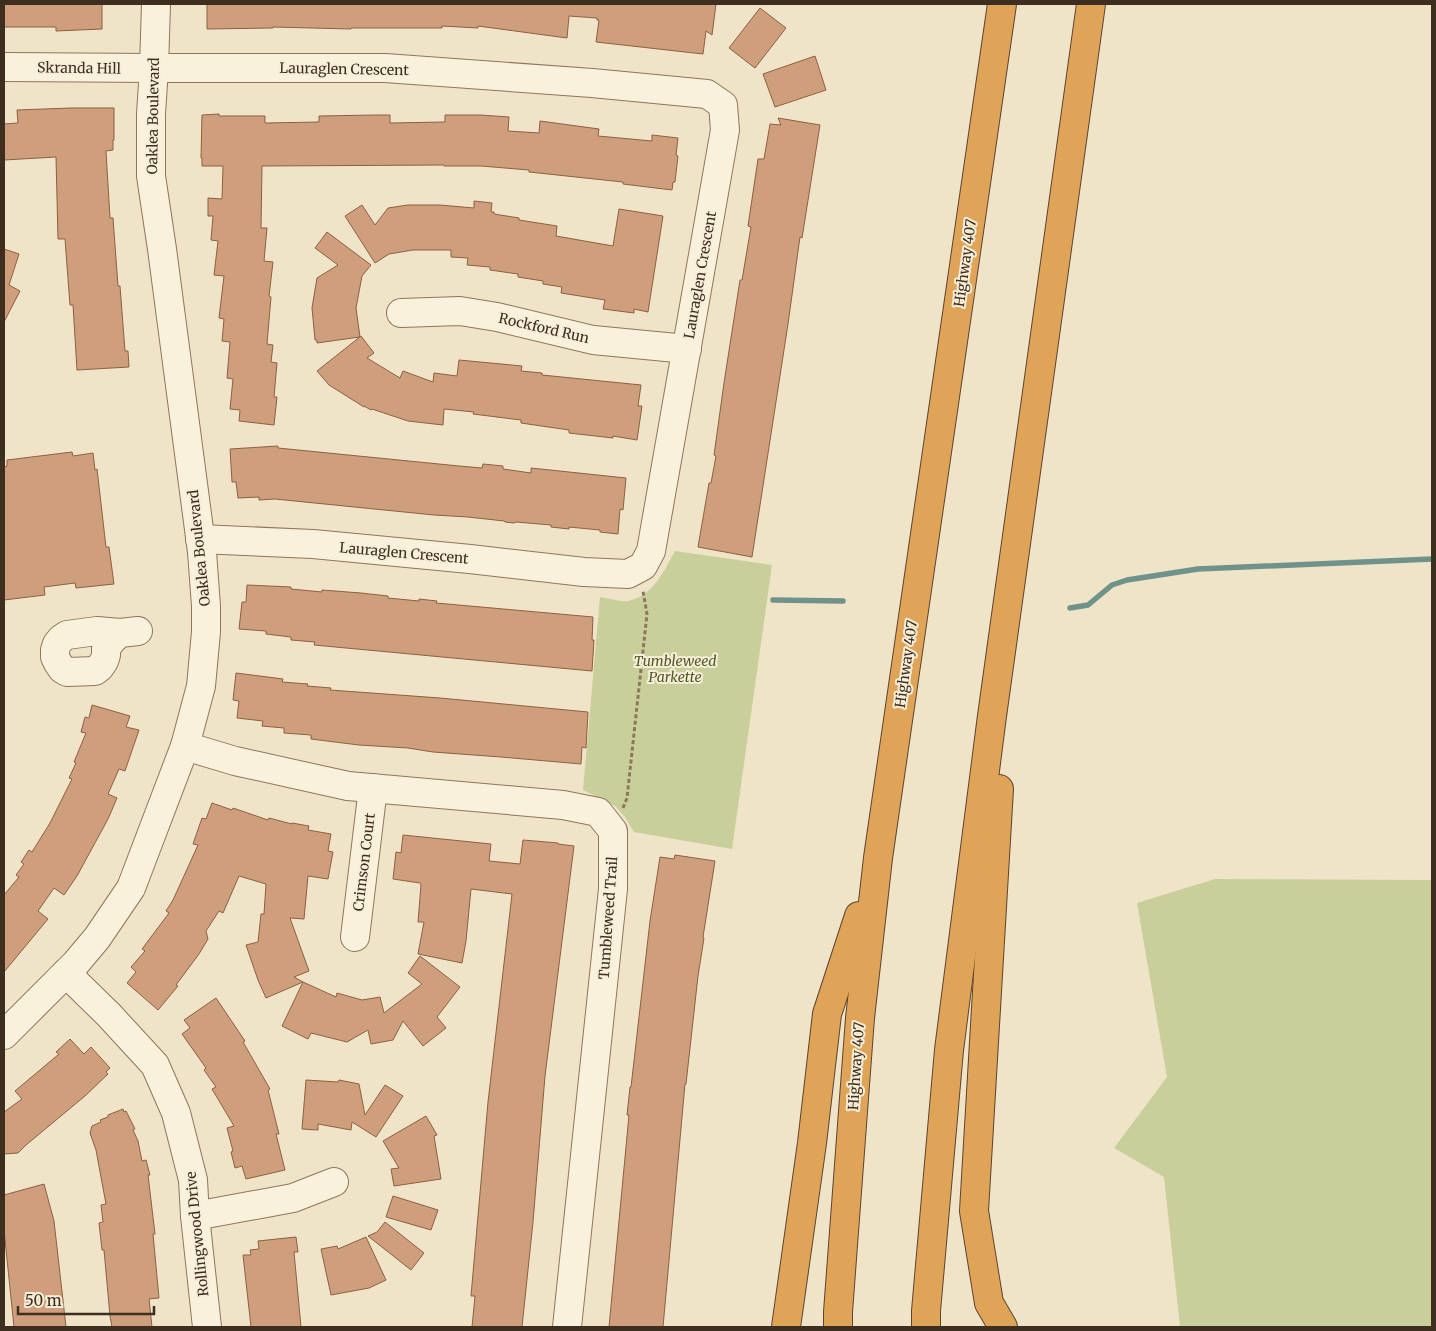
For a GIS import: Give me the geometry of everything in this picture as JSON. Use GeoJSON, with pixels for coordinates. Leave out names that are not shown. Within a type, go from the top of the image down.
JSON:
{"type":"FeatureCollection","features":[{"type":"Feature","properties":{"kind":"highway","name":"Highway 407"},"geometry":{"type":"LineString","coordinates":[[838,1327],[838,1302],[860,1018],[878,858],[1002,4]]}},
{"type":"Feature","properties":{"kind":"highway"},"geometry":{"type":"LineString","coordinates":[[926,1327],[949,1050],[992,716],[1091,4]]}},
{"type":"Feature","properties":{"kind":"highway"},"geometry":{"type":"LineString","coordinates":[[992,716],[999,792],[974,1211],[989,1303],[1003,1327]]}},
{"type":"Feature","properties":{"kind":"highway"},"geometry":{"type":"LineString","coordinates":[[786,1327],[811,1152],[827,1014],[878,858]]}},
{"type":"Feature","properties":{"kind":"street","name":"Oaklea Boulevard"},"geometry":{"type":"LineString","coordinates":[[4,1035],[66,973],[97,938],[131,888],[185,746],[200,686],[206,632],[206,606],[200,538],[151,176],[151,114],[156,4]]}},
{"type":"Feature","properties":{"kind":"street","name":"Skranda Hill"},"geometry":{"type":"LineString","coordinates":[[4,67],[154,68]]}},
{"type":"Feature","properties":{"kind":"street","name":"Lauraglen Crescent"},"geometry":{"type":"LineString","coordinates":[[154,68],[385,68],[592,83],[707,94],[723,106],[725,130],[687,349],[651,551],[643,566],[628,574],[584,572],[313,544],[200,538]]}},
{"type":"Feature","properties":{"kind":"street","name":"Rockford Run"},"geometry":{"type":"LineString","coordinates":[[401,314],[460,311],[497,317],[592,340],[687,349]]}},
{"type":"Feature","properties":{"kind":"street"},"geometry":{"type":"LineString","coordinates":[[185,746],[244,763],[348,786],[563,804],[598,812],[613,831]]}},
{"type":"Feature","properties":{"kind":"street","name":"Crimson Court"},"geometry":{"type":"LineString","coordinates":[[355,937],[373,788]]}},
{"type":"Feature","properties":{"kind":"street","name":"Tumbleweed Trail"},"geometry":{"type":"LineString","coordinates":[[567,1327],[613,889],[613,831]]}},
{"type":"Feature","properties":{"kind":"street","name":"Rollingwood Drive"},"geometry":{"type":"LineString","coordinates":[[66,973],[109,1015],[155,1065],[176,1112],[193,1180],[207,1327]]}},
{"type":"Feature","properties":{"kind":"street"},"geometry":{"type":"LineString","coordinates":[[195,1216],[293,1198],[334,1182]]}},
{"type":"Feature","properties":{"kind":"path"},"geometry":{"type":"LineString","coordinates":[[613,831],[627,798],[647,614],[643,566]]}},
{"type":"Feature","properties":{"kind":"green space","name":"Tumbleweed Parkette"},"geometry":{"type":"Polygon","coordinates":[[[675,551],[772,565],[732,849],[634,832],[625,817],[615,806],[583,790],[600,597],[628,601],[644,594],[657,582],[675,551]]]}},
{"type":"Feature","properties":{"kind":"green space"},"geometry":{"type":"Polygon","coordinates":[[[1215,879],[1432,880],[1432,1327],[1180,1327],[1164,1177],[1114,1148],[1167,1077],[1137,903],[1215,879]]]}},
{"type":"Feature","properties":{"kind":"building"},"geometry":{"type":"Polygon","coordinates":[[[4,4],[102,4],[102,29],[56,31],[56,27],[4,27],[4,4]]]}},
{"type":"Feature","properties":{"kind":"building"},"geometry":{"type":"Polygon","coordinates":[[[207,4],[716,4],[712,35],[706,31],[703,54],[596,42],[599,20],[597,18],[569,16],[567,38],[478,26],[478,28],[442,26],[442,28],[351,29],[273,27],[207,29],[207,4]]]}},
{"type":"Feature","properties":{"kind":"building"},"geometry":{"type":"Polygon","coordinates":[[[760,8],[786,28],[755,68],[729,48],[760,8]]]}},
{"type":"Feature","properties":{"kind":"building"},"geometry":{"type":"Polygon","coordinates":[[[815,56],[826,90],[775,107],[763,74],[815,56]]]}},
{"type":"Feature","properties":{"kind":"building"},"geometry":{"type":"Polygon","coordinates":[[[114,108],[113,150],[106,151],[110,218],[113,218],[118,286],[120,286],[125,351],[128,351],[129,367],[77,370],[73,305],[70,305],[65,239],[58,239],[56,157],[4,160],[4,124],[18,123],[17,110],[114,108]]]}},
{"type":"Feature","properties":{"kind":"building"},"geometry":{"type":"Polygon","coordinates":[[[219,114],[219,116],[265,116],[265,123],[319,122],[319,116],[375,115],[390,115],[390,123],[445,122],[445,115],[480,115],[509,117],[508,131],[539,133],[540,121],[599,129],[598,136],[652,141],[652,135],[678,138],[675,182],[673,182],[672,190],[623,184],[623,182],[529,172],[529,170],[481,166],[262,166],[261,228],[267,228],[264,261],[273,262],[269,296],[271,297],[267,344],[273,345],[271,362],[277,363],[274,397],[277,397],[274,425],[239,421],[240,410],[230,409],[233,379],[227,378],[230,342],[222,341],[224,319],[219,318],[224,276],[214,275],[218,241],[211,240],[213,216],[208,216],[208,198],[222,199],[223,166],[202,166],[201,158],[202,115],[219,114]]]}},
{"type":"Feature","properties":{"kind":"building"},"geometry":{"type":"Polygon","coordinates":[[[778,118],[820,125],[802,238],[800,237],[752,557],[698,547],[709,483],[711,483],[716,456],[714,455],[724,383],[740,280],[742,280],[751,227],[748,226],[758,159],[764,159],[770,124],[781,125],[778,118]]]}},
{"type":"Feature","properties":{"kind":"building"},"geometry":{"type":"Polygon","coordinates":[[[474,201],[492,203],[491,212],[494,212],[494,214],[557,226],[556,236],[613,246],[619,209],[663,216],[648,312],[634,309],[634,313],[603,309],[605,300],[561,293],[562,287],[543,284],[543,281],[518,277],[518,274],[490,270],[490,267],[467,265],[468,258],[451,257],[451,250],[413,250],[389,254],[375,263],[345,216],[362,205],[375,225],[388,208],[408,205],[440,205],[474,208],[474,201]]]}},
{"type":"Feature","properties":{"kind":"building"},"geometry":{"type":"Polygon","coordinates":[[[327,232],[371,265],[362,276],[356,308],[360,337],[317,343],[317,340],[315,340],[312,308],[317,278],[338,265],[315,248],[327,232]]]}},
{"type":"Feature","properties":{"kind":"building"},"geometry":{"type":"Polygon","coordinates":[[[4,249],[19,254],[9,285],[20,291],[4,322],[4,249]]]}},
{"type":"Feature","properties":{"kind":"building"},"geometry":{"type":"Polygon","coordinates":[[[361,336],[374,353],[367,358],[400,378],[403,371],[433,382],[434,373],[457,376],[459,360],[522,366],[521,371],[542,373],[542,375],[641,385],[638,406],[642,406],[637,440],[613,436],[613,438],[569,433],[569,430],[521,423],[521,420],[473,414],[474,412],[444,409],[443,425],[408,421],[371,410],[329,385],[317,371],[361,336]]]}},
{"type":"Feature","properties":{"kind":"building"},"geometry":{"type":"Polygon","coordinates":[[[278,446],[278,448],[459,466],[482,468],[483,464],[503,466],[503,469],[531,473],[531,468],[626,478],[623,510],[620,509],[618,534],[600,532],[600,530],[569,527],[569,529],[551,527],[551,525],[514,523],[468,517],[275,499],[259,500],[259,497],[238,498],[236,482],[232,482],[230,449],[278,446]]]}},
{"type":"Feature","properties":{"kind":"building"},"geometry":{"type":"Polygon","coordinates":[[[72,452],[73,456],[93,453],[95,470],[97,469],[106,547],[109,547],[114,584],[76,588],[75,583],[44,587],[45,595],[4,600],[4,467],[7,466],[7,460],[72,452]]]}},
{"type":"Feature","properties":{"kind":"building"},"geometry":{"type":"Polygon","coordinates":[[[247,585],[291,587],[291,589],[322,592],[322,590],[361,593],[388,596],[388,598],[437,601],[436,603],[593,617],[592,671],[314,645],[315,642],[291,640],[291,637],[266,634],[266,631],[239,629],[242,602],[246,602],[247,585]]]}},
{"type":"Feature","properties":{"kind":"building"},"geometry":{"type":"Polygon","coordinates":[[[236,673],[283,679],[282,682],[308,684],[307,686],[331,688],[330,690],[588,712],[586,748],[582,747],[581,764],[433,752],[311,739],[311,735],[284,733],[284,728],[262,726],[263,721],[237,718],[239,701],[233,700],[236,673]]]}},
{"type":"Feature","properties":{"kind":"building"},"geometry":{"type":"Polygon","coordinates":[[[92,705],[130,716],[126,727],[139,730],[125,771],[119,769],[108,794],[117,798],[108,819],[77,876],[64,895],[54,888],[38,911],[48,919],[4,972],[4,895],[19,877],[16,875],[24,864],[21,862],[29,850],[32,852],[50,823],[72,779],[69,778],[86,733],[81,732],[85,717],[89,718],[92,705]]]}},
{"type":"Feature","properties":{"kind":"building"},"geometry":{"type":"Polygon","coordinates":[[[212,803],[268,820],[269,818],[309,826],[308,830],[331,834],[328,851],[333,852],[328,879],[308,876],[304,919],[290,918],[309,971],[294,977],[303,982],[266,998],[246,945],[258,942],[261,914],[264,914],[266,884],[239,876],[223,913],[219,911],[206,931],[208,939],[199,954],[176,985],[178,986],[158,1010],[127,983],[136,972],[131,967],[145,951],[142,949],[169,913],[166,911],[198,845],[193,844],[202,818],[206,819],[212,803]]]}},
{"type":"Feature","properties":{"kind":"building"},"geometry":{"type":"Polygon","coordinates":[[[403,835],[491,844],[489,861],[520,864],[523,840],[574,846],[545,1076],[522,1327],[472,1327],[475,1296],[471,1296],[488,1102],[512,894],[471,889],[462,963],[418,954],[424,922],[418,922],[421,885],[420,883],[393,879],[396,852],[401,853],[403,835]]]}},
{"type":"Feature","properties":{"kind":"building"},"geometry":{"type":"Polygon","coordinates":[[[675,855],[715,861],[703,937],[685,1084],[663,1327],[609,1327],[629,1115],[627,1115],[650,921],[660,857],[674,859],[675,855]]]}},
{"type":"Feature","properties":{"kind":"building"},"geometry":{"type":"Polygon","coordinates":[[[420,956],[460,987],[437,1017],[446,1028],[423,1046],[403,1021],[393,1040],[371,1044],[368,1030],[347,1042],[311,1033],[308,1039],[282,1026],[303,982],[336,997],[337,993],[362,1000],[380,997],[384,1013],[422,984],[408,973],[420,956]]]}},
{"type":"Feature","properties":{"kind":"building"},"geometry":{"type":"Polygon","coordinates":[[[216,998],[245,1041],[243,1042],[270,1089],[268,1090],[279,1134],[276,1134],[285,1170],[246,1179],[242,1166],[235,1168],[227,1128],[234,1126],[212,1089],[216,1087],[204,1070],[206,1068],[182,1034],[190,1028],[184,1020],[216,998]]]}},
{"type":"Feature","properties":{"kind":"building"},"geometry":{"type":"Polygon","coordinates":[[[70,1039],[84,1054],[91,1047],[110,1068],[106,1072],[108,1074],[18,1153],[4,1154],[4,1112],[22,1099],[15,1091],[59,1054],[56,1052],[70,1039]]]}},
{"type":"Feature","properties":{"kind":"building"},"geometry":{"type":"Polygon","coordinates":[[[306,1080],[338,1082],[339,1080],[359,1084],[365,1115],[385,1085],[403,1096],[376,1137],[352,1122],[351,1130],[318,1124],[318,1130],[302,1129],[306,1080]]]}},
{"type":"Feature","properties":{"kind":"building"},"geometry":{"type":"Polygon","coordinates":[[[123,1109],[124,1112],[126,1111],[135,1129],[133,1130],[138,1141],[142,1161],[146,1160],[150,1175],[148,1175],[155,1234],[153,1234],[159,1298],[149,1299],[152,1327],[112,1327],[110,1316],[104,1250],[102,1250],[99,1223],[103,1222],[101,1205],[106,1204],[96,1150],[90,1133],[92,1126],[101,1122],[100,1120],[123,1109]]]}},
{"type":"Feature","properties":{"kind":"building"},"geometry":{"type":"Polygon","coordinates":[[[426,1116],[437,1135],[434,1136],[441,1179],[394,1186],[391,1169],[399,1168],[383,1141],[426,1116]]]}},
{"type":"Feature","properties":{"kind":"building"},"geometry":{"type":"Polygon","coordinates":[[[44,1184],[54,1221],[66,1327],[14,1327],[4,1230],[4,1195],[44,1184]]]}},
{"type":"Feature","properties":{"kind":"building"},"geometry":{"type":"Polygon","coordinates":[[[393,1196],[438,1210],[431,1230],[386,1217],[393,1196]]]}},
{"type":"Feature","properties":{"kind":"building"},"geometry":{"type":"Polygon","coordinates":[[[385,1222],[424,1253],[411,1270],[368,1236],[377,1232],[385,1222]]]}},
{"type":"Feature","properties":{"kind":"building"},"geometry":{"type":"Polygon","coordinates":[[[296,1237],[298,1252],[294,1252],[301,1327],[251,1327],[243,1255],[251,1255],[250,1250],[259,1249],[258,1241],[296,1237]]]}},
{"type":"Feature","properties":{"kind":"building"},"geometry":{"type":"Polygon","coordinates":[[[366,1237],[386,1280],[369,1288],[331,1295],[321,1249],[337,1246],[338,1249],[366,1237]]]}},
{"type":"Feature","properties":{"kind":"waterway"},"geometry":{"type":"LineString","coordinates":[[1070,608],[1088,605],[1112,585],[1127,580],[1198,569],[1432,559]]}},
{"type":"Feature","properties":{"kind":"waterway"},"geometry":{"type":"LineString","coordinates":[[773,600],[843,601]]}}]}
